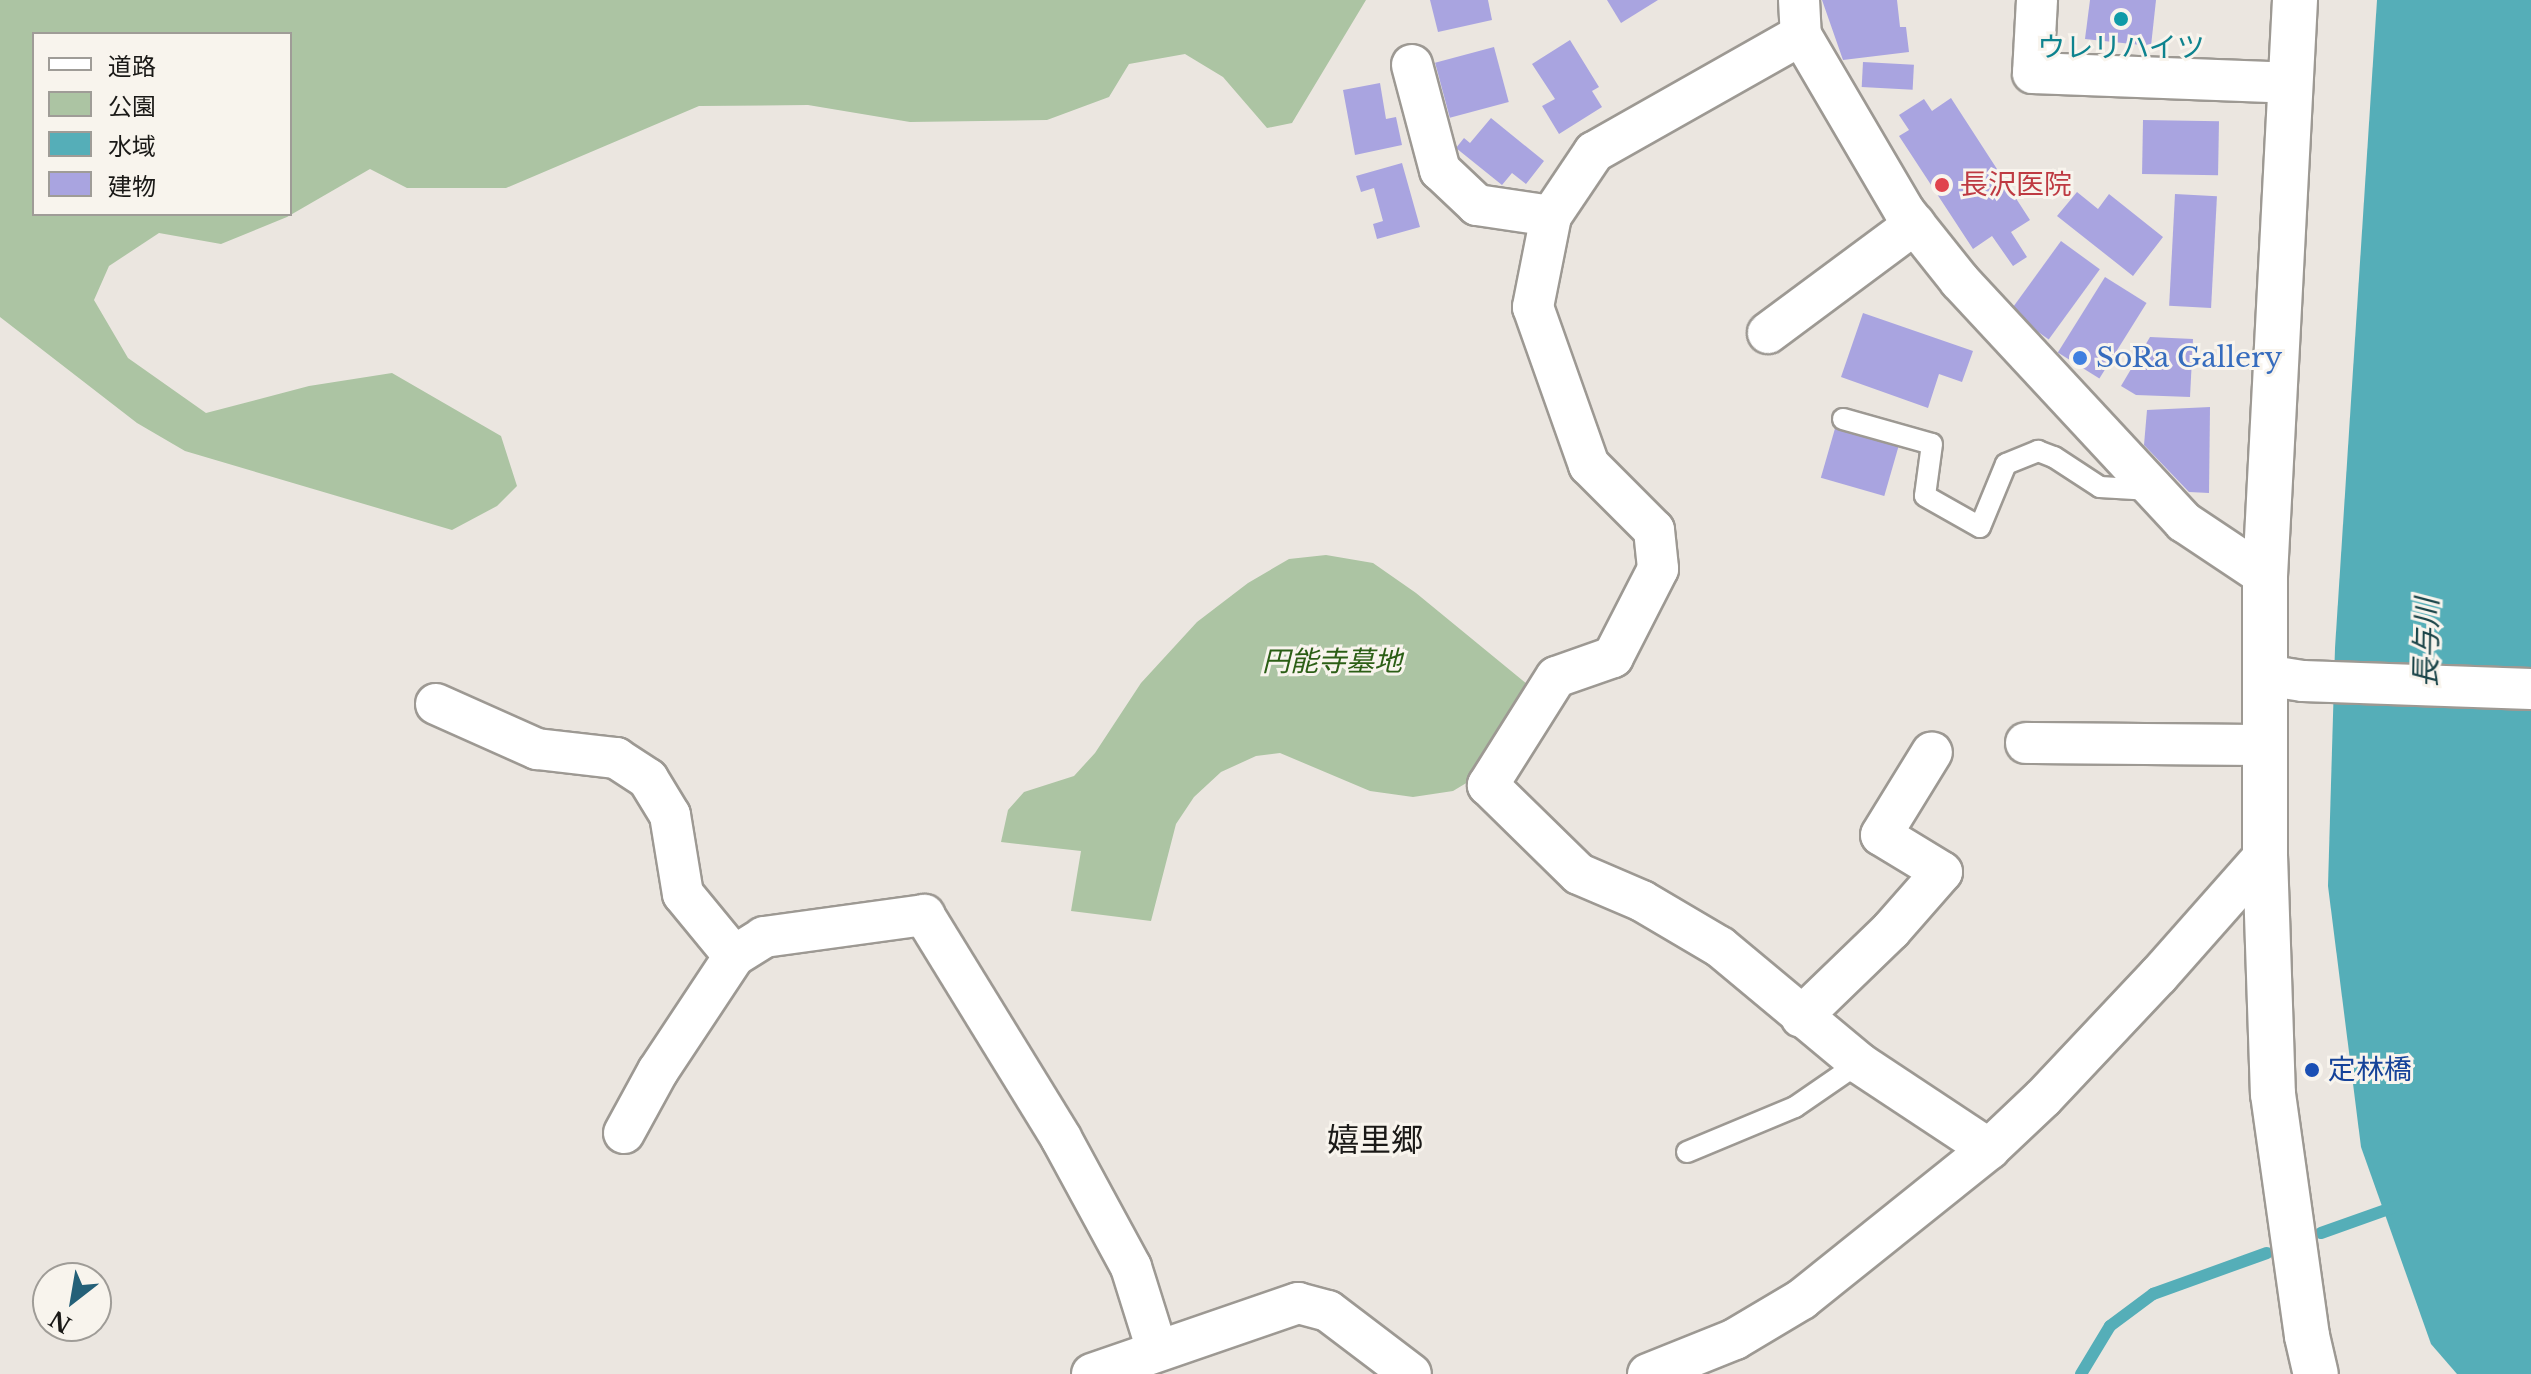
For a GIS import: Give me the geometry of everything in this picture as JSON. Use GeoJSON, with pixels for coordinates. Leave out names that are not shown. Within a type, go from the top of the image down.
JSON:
{"type":"FeatureCollection","features":[{"type":"Feature","properties":{"kind":"street"},"geometry":{"type":"LineString","coordinates":[[2037,0],[2033,73],[2289,83]]}},
{"type":"Feature","properties":{"kind":"street"},"geometry":{"type":"LineString","coordinates":[[2295,0],[2265,576],[2284,678],[2264,745],[2273,1094],[2311,1355],[2345,1374]]}},
{"type":"Feature","properties":{"kind":"street"},"geometry":{"type":"LineString","coordinates":[[1989,1149],[1859,1063],[1720,947],[1642,901],[1579,874],[1488,785],[1556,677],[1613,657],[1658,569],[1654,530],[1589,465],[1533,307],[1551,216],[1594,152],[1800,17],[1915,224],[1960,281],[2184,522],[2265,576]]}},
{"type":"Feature","properties":{"kind":"street"},"geometry":{"type":"LineString","coordinates":[[1412,65],[1440,170],[1477,205],[1551,216]]}},
{"type":"Feature","properties":{"kind":"street"},"geometry":{"type":"LineString","coordinates":[[1768,333],[1915,224]]}},
{"type":"Feature","properties":{"kind":"street"},"geometry":{"type":"LineString","coordinates":[[2284,678],[2531,689]]}},
{"type":"Feature","properties":{"kind":"street"},"geometry":{"type":"LineString","coordinates":[[436,704],[537,749],[616,758],[648,779],[670,815],[683,894],[734,956]]}},
{"type":"Feature","properties":{"kind":"street"},"geometry":{"type":"LineString","coordinates":[[2026,743],[2264,745]]}},
{"type":"Feature","properties":{"kind":"street"},"geometry":{"type":"LineString","coordinates":[[1801,1017],[1891,930],[1942,872],[1881,835],[1932,752]]}},
{"type":"Feature","properties":{"kind":"street"},"geometry":{"type":"LineString","coordinates":[[1648,1374],[1735,1339],[1802,1299],[1989,1149],[2043,1098],[2149,987],[2265,855]]}},
{"type":"Feature","properties":{"kind":"street"},"geometry":{"type":"LineString","coordinates":[[624,1133],[658,1071],[734,956],[764,937],[924,915],[1061,1138],[1131,1267],[1157,1350]]}},
{"type":"Feature","properties":{"kind":"street"},"geometry":{"type":"LineString","coordinates":[[1092,1374],[1298,1303],[1328,1311],[1411,1374]]}},
{"type":"Feature","properties":{"kind":"lane"},"geometry":{"type":"LineString","coordinates":[[1843,419],[1932,444],[1925,496],[1980,527],[2006,464],[2038,451],[2054,457],[2100,487],[2155,491]]}},
{"type":"Feature","properties":{"kind":"lane"},"geometry":{"type":"LineString","coordinates":[[1687,1152],[1795,1107],[1859,1063]]}},
{"type":"Feature","properties":{"kind":"green space"},"geometry":{"type":"Polygon","coordinates":[[[0,0],[1366,0],[1292,123],[1267,128],[1223,77],[1185,54],[1129,64],[1109,97],[1047,120],[910,122],[808,105],[699,106],[506,188],[407,188],[370,169],[292,214],[292,32],[32,32],[32,216],[289,216],[221,244],[159,233],[109,266],[94,300],[128,358],[206,413],[309,386],[392,373],[501,436],[517,486],[497,506],[452,530],[185,451],[137,423],[0,317],[0,0]]]}},
{"type":"Feature","properties":{"kind":"green space","name":"円能寺墓地"},"geometry":{"type":"Polygon","coordinates":[[[1326,555],[1373,563],[1416,593],[1533,689],[1478,776],[1453,791],[1413,797],[1370,791],[1280,753],[1256,756],[1221,772],[1194,797],[1176,824],[1151,921],[1071,911],[1081,851],[1001,842],[1008,810],[1024,792],[1074,776],[1095,753],[1141,683],[1197,622],[1248,583],[1289,559],[1326,555]]]}},
{"type":"Feature","properties":{"kind":"water","name":"長与川"},"geometry":{"type":"Polygon","coordinates":[[[2377,0],[2531,0],[2531,1374],[2457,1374],[2431,1344],[2361,1147],[2328,886],[2335,648],[2377,0]]]}},
{"type":"Feature","properties":{"kind":"building"},"geometry":{"type":"Polygon","coordinates":[[[1430,0],[1488,0],[1492,20],[1438,32],[1430,0]]]}},
{"type":"Feature","properties":{"kind":"building"},"geometry":{"type":"Polygon","coordinates":[[[1607,0],[1658,0],[1621,23],[1607,0]]]}},
{"type":"Feature","properties":{"kind":"building"},"geometry":{"type":"Polygon","coordinates":[[[1822,0],[1897,0],[1900,27],[1906,27],[1909,52],[1843,60],[1822,0]]]}},
{"type":"Feature","properties":{"kind":"building","name":"ウレリハイツ"},"geometry":{"type":"Polygon","coordinates":[[[2090,0],[2156,0],[2151,46],[2085,39],[2090,0]]]}},
{"type":"Feature","properties":{"kind":"building"},"geometry":{"type":"Polygon","coordinates":[[[1570,40],[1599,87],[1592,91],[1602,107],[1559,134],[1542,106],[1555,99],[1532,64],[1570,40]]]}},
{"type":"Feature","properties":{"kind":"building"},"geometry":{"type":"Polygon","coordinates":[[[1494,47],[1509,102],[1450,118],[1435,63],[1494,47]]]}},
{"type":"Feature","properties":{"kind":"building"},"geometry":{"type":"Polygon","coordinates":[[[1863,62],[1914,65],[1913,90],[1862,87],[1863,62]]]}},
{"type":"Feature","properties":{"kind":"building"},"geometry":{"type":"Polygon","coordinates":[[[1380,83],[1386,119],[1396,117],[1402,145],[1355,155],[1343,90],[1380,83]]]}},
{"type":"Feature","properties":{"kind":"building"},"geometry":{"type":"Polygon","coordinates":[[[1951,98],[2030,220],[2011,232],[2027,257],[2013,266],[1992,236],[1973,249],[1899,136],[1909,130],[1899,115],[1924,99],[1932,111],[1951,98]]]}},
{"type":"Feature","properties":{"kind":"building"},"geometry":{"type":"Polygon","coordinates":[[[1491,118],[1544,161],[1526,184],[1512,173],[1502,185],[1456,148],[1464,138],[1470,143],[1491,118]]]}},
{"type":"Feature","properties":{"kind":"building"},"geometry":{"type":"Polygon","coordinates":[[[2143,120],[2219,121],[2218,175],[2142,174],[2143,120]]]}},
{"type":"Feature","properties":{"kind":"building"},"geometry":{"type":"Polygon","coordinates":[[[1402,163],[1420,227],[1377,239],[1373,224],[1383,221],[1374,188],[1361,192],[1356,176],[1402,163]]]}},
{"type":"Feature","properties":{"kind":"building"},"geometry":{"type":"Polygon","coordinates":[[[2077,192],[2098,209],[2109,194],[2163,237],[2133,276],[2057,216],[2077,192]]]}},
{"type":"Feature","properties":{"kind":"building"},"geometry":{"type":"Polygon","coordinates":[[[2175,194],[2217,196],[2211,308],[2169,306],[2175,194]]]}},
{"type":"Feature","properties":{"kind":"building"},"geometry":{"type":"Polygon","coordinates":[[[2061,241],[2100,269],[2049,340],[2010,311],[2061,241]]]}},
{"type":"Feature","properties":{"kind":"building"},"geometry":{"type":"Polygon","coordinates":[[[2105,277],[2147,303],[2099,378],[2058,352],[2105,277]]]}},
{"type":"Feature","properties":{"kind":"building"},"geometry":{"type":"Polygon","coordinates":[[[1863,313],[1973,351],[1962,382],[1939,374],[1928,408],[1841,377],[1863,313]]]}},
{"type":"Feature","properties":{"kind":"building"},"geometry":{"type":"Polygon","coordinates":[[[2150,337],[2193,339],[2190,397],[2136,395],[2121,386],[2150,337]]]}},
{"type":"Feature","properties":{"kind":"building"},"geometry":{"type":"Polygon","coordinates":[[[2210,407],[2209,493],[2189,492],[2144,445],[2147,410],[2210,407]]]}},
{"type":"Feature","properties":{"kind":"building"},"geometry":{"type":"Polygon","coordinates":[[[1836,425],[1899,443],[1884,496],[1821,478],[1836,425]]]}},
{"type":"Feature","properties":{"kind":"waterway"},"geometry":{"type":"LineString","coordinates":[[2321,1233],[2397,1206]]}},
{"type":"Feature","properties":{"kind":"waterway"},"geometry":{"type":"LineString","coordinates":[[2081,1374],[2110,1326],[2153,1294],[2267,1253]]}},
{"type":"Feature","properties":{"kind":"place","name":"ウレリハイツ"},"geometry":{"type":"Point","coordinates":[2121,19]}},
{"type":"Feature","properties":{"kind":"place","name":"長沢医院"},"geometry":{"type":"Point","coordinates":[1942,185]}},
{"type":"Feature","properties":{"kind":"place","name":"SoRa Gallery"},"geometry":{"type":"Point","coordinates":[2080,358]}},
{"type":"Feature","properties":{"kind":"place","name":"定林橋"},"geometry":{"type":"Point","coordinates":[2312,1070]}},
{"type":"Feature","properties":{"kind":"district","name":"嬉里郷"},"geometry":{"type":"Point","coordinates":[1375,1140]}}]}
